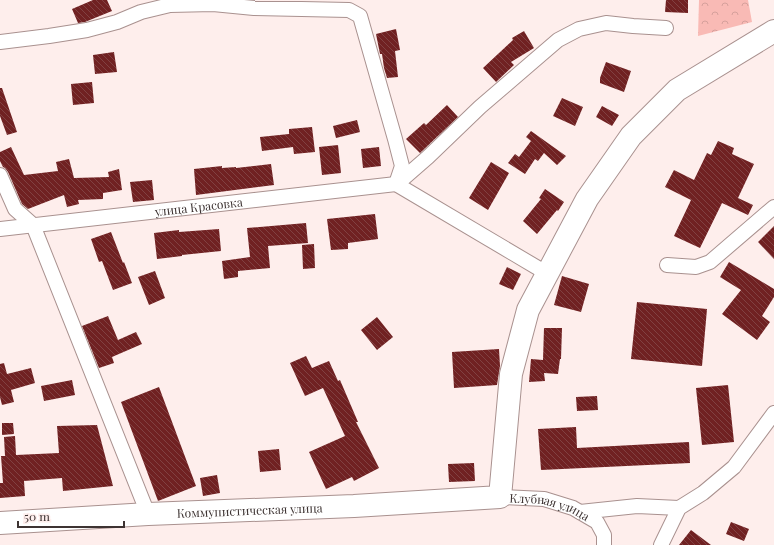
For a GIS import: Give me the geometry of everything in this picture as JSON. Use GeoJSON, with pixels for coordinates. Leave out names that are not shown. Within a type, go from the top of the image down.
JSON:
{"type":"FeatureCollection","features":[{"type":"Feature","properties":{"kind":"main road"},"geometry":{"type":"LineString","coordinates":[[500,497],[511,374],[528,310],[587,200],[631,136],[677,90],[774,31]]}},
{"type":"Feature","properties":{"kind":"main road","name":"Коммунистическая улица"},"geometry":{"type":"LineString","coordinates":[[0,523],[148,514],[354,506],[500,497]]}},
{"type":"Feature","properties":{"kind":"street"},"geometry":{"type":"LineString","coordinates":[[0,42],[87,30],[117,22],[141,12],[170,5],[213,4],[254,8],[349,10],[360,16],[395,138],[402,166],[396,184]]}},
{"type":"Feature","properties":{"kind":"street"},"geometry":{"type":"LineString","coordinates":[[396,184],[558,40],[579,29],[606,23],[666,28]]}},
{"type":"Feature","properties":{"kind":"street"},"geometry":{"type":"LineString","coordinates":[[0,175],[15,209],[33,225],[148,514]]}},
{"type":"Feature","properties":{"kind":"street"},"geometry":{"type":"LineString","coordinates":[[396,184],[548,274]]}},
{"type":"Feature","properties":{"kind":"street","name":"улица Красовка"},"geometry":{"type":"LineString","coordinates":[[0,229],[396,184]]}},
{"type":"Feature","properties":{"kind":"street"},"geometry":{"type":"LineString","coordinates":[[667,265],[696,267],[710,262],[774,207]]}},
{"type":"Feature","properties":{"kind":"street"},"geometry":{"type":"LineString","coordinates":[[661,545],[679,508],[703,493],[734,467],[774,413]]}},
{"type":"Feature","properties":{"kind":"street","name":"Клубная улица"},"geometry":{"type":"LineString","coordinates":[[500,497],[544,499],[573,508],[597,522],[604,535],[604,545]]}},
{"type":"Feature","properties":{"kind":"street"},"geometry":{"type":"LineString","coordinates":[[580,512],[637,506],[679,508]]}},
{"type":"Feature","properties":{"kind":"green space"},"geometry":{"type":"Polygon","coordinates":[[[699,0],[748,0],[752,22],[698,36],[699,0]]]}},
{"type":"Feature","properties":{"kind":"building"},"geometry":{"type":"Polygon","coordinates":[[[93,0],[107,0],[112,11],[85,22],[78,23],[72,9],[93,0]]]}},
{"type":"Feature","properties":{"kind":"building"},"geometry":{"type":"Polygon","coordinates":[[[666,0],[688,0],[688,13],[665,12],[666,0]]]}},
{"type":"Feature","properties":{"kind":"building"},"geometry":{"type":"Polygon","coordinates":[[[396,29],[400,50],[395,51],[398,77],[387,78],[376,34],[396,29]]]}},
{"type":"Feature","properties":{"kind":"building"},"geometry":{"type":"Polygon","coordinates":[[[524,31],[534,48],[511,62],[514,65],[496,82],[483,68],[513,40],[512,38],[524,31]]]}},
{"type":"Feature","properties":{"kind":"building"},"geometry":{"type":"Polygon","coordinates":[[[114,52],[117,72],[95,74],[93,55],[114,52]]]}},
{"type":"Feature","properties":{"kind":"building"},"geometry":{"type":"Polygon","coordinates":[[[606,62],[631,71],[624,92],[600,83],[600,78],[606,62]]]}},
{"type":"Feature","properties":{"kind":"building"},"geometry":{"type":"Polygon","coordinates":[[[92,82],[94,103],[73,105],[71,84],[92,82]]]}},
{"type":"Feature","properties":{"kind":"building"},"geometry":{"type":"Polygon","coordinates":[[[0,88],[2,88],[17,132],[7,135],[0,116],[0,88]]]}},
{"type":"Feature","properties":{"kind":"building"},"geometry":{"type":"Polygon","coordinates":[[[562,98],[583,107],[575,126],[553,116],[562,98]]]}},
{"type":"Feature","properties":{"kind":"building"},"geometry":{"type":"Polygon","coordinates":[[[447,105],[458,117],[420,153],[406,139],[424,123],[426,125],[447,105]]]}},
{"type":"Feature","properties":{"kind":"building"},"geometry":{"type":"Polygon","coordinates":[[[602,106],[619,115],[612,126],[596,117],[602,106]]]}},
{"type":"Feature","properties":{"kind":"building"},"geometry":{"type":"Polygon","coordinates":[[[357,120],[360,132],[336,138],[333,126],[357,120]]]}},
{"type":"Feature","properties":{"kind":"building"},"geometry":{"type":"Polygon","coordinates":[[[312,127],[315,152],[294,154],[293,147],[262,151],[260,137],[289,134],[289,129],[312,127]]]}},
{"type":"Feature","properties":{"kind":"building"},"geometry":{"type":"Polygon","coordinates":[[[531,131],[566,156],[557,165],[544,153],[538,161],[535,159],[525,174],[508,163],[515,154],[519,157],[531,141],[526,137],[531,131]]]}},
{"type":"Feature","properties":{"kind":"building"},"geometry":{"type":"Polygon","coordinates":[[[718,141],[734,148],[732,154],[754,164],[738,198],[753,205],[748,215],[722,203],[700,248],[674,236],[691,200],[665,187],[674,170],[694,180],[707,153],[711,155],[718,141]]]}},
{"type":"Feature","properties":{"kind":"building"},"geometry":{"type":"Polygon","coordinates":[[[338,145],[341,173],[322,175],[319,147],[338,145]]]}},
{"type":"Feature","properties":{"kind":"building"},"geometry":{"type":"Polygon","coordinates":[[[11,147],[24,175],[58,171],[56,162],[69,159],[74,178],[109,177],[108,172],[119,169],[122,190],[103,193],[103,199],[78,200],[79,204],[67,207],[64,195],[28,209],[22,204],[8,172],[0,161],[0,152],[11,147]]]}},
{"type":"Feature","properties":{"kind":"building"},"geometry":{"type":"Polygon","coordinates":[[[379,147],[381,166],[363,168],[361,149],[379,147]]]}},
{"type":"Feature","properties":{"kind":"building"},"geometry":{"type":"Polygon","coordinates":[[[491,162],[509,173],[488,210],[469,198],[491,162]]]}},
{"type":"Feature","properties":{"kind":"building"},"geometry":{"type":"Polygon","coordinates":[[[271,164],[274,185],[196,195],[194,169],[222,166],[222,168],[236,168],[271,164]]]}},
{"type":"Feature","properties":{"kind":"building"},"geometry":{"type":"Polygon","coordinates":[[[152,180],[154,200],[133,202],[130,182],[152,180]]]}},
{"type":"Feature","properties":{"kind":"building"},"geometry":{"type":"Polygon","coordinates":[[[545,189],[564,202],[558,211],[557,210],[537,234],[523,221],[541,199],[539,198],[545,189]]]}},
{"type":"Feature","properties":{"kind":"building"},"geometry":{"type":"Polygon","coordinates":[[[375,214],[378,239],[348,243],[348,249],[331,250],[327,219],[375,214]]]}},
{"type":"Feature","properties":{"kind":"building"},"geometry":{"type":"Polygon","coordinates":[[[306,223],[308,243],[268,246],[270,268],[238,271],[238,277],[224,279],[222,261],[250,257],[247,228],[306,223]]]}},
{"type":"Feature","properties":{"kind":"building"},"geometry":{"type":"Polygon","coordinates":[[[774,226],[774,259],[758,242],[774,226]]]}},
{"type":"Feature","properties":{"kind":"building"},"geometry":{"type":"Polygon","coordinates":[[[219,229],[221,251],[157,259],[154,233],[179,230],[179,232],[219,229]]]}},
{"type":"Feature","properties":{"kind":"building"},"geometry":{"type":"Polygon","coordinates":[[[111,232],[132,283],[113,290],[102,261],[99,262],[91,239],[111,232]]]}},
{"type":"Feature","properties":{"kind":"building"},"geometry":{"type":"Polygon","coordinates":[[[314,244],[315,268],[303,269],[302,245],[314,244]]]}},
{"type":"Feature","properties":{"kind":"building"},"geometry":{"type":"Polygon","coordinates":[[[729,262],[774,289],[774,297],[762,316],[770,322],[757,340],[722,314],[741,290],[720,277],[729,262]]]}},
{"type":"Feature","properties":{"kind":"building"},"geometry":{"type":"Polygon","coordinates":[[[507,267],[521,274],[513,290],[499,284],[507,267]]]}},
{"type":"Feature","properties":{"kind":"building"},"geometry":{"type":"Polygon","coordinates":[[[155,271],[165,298],[149,305],[138,277],[155,271]]]}},
{"type":"Feature","properties":{"kind":"building"},"geometry":{"type":"Polygon","coordinates":[[[562,276],[589,284],[581,312],[554,305],[562,276]]]}},
{"type":"Feature","properties":{"kind":"building"},"geometry":{"type":"Polygon","coordinates":[[[637,302],[707,309],[702,366],[631,359],[637,302]]]}},
{"type":"Feature","properties":{"kind":"building"},"geometry":{"type":"Polygon","coordinates":[[[108,316],[118,340],[136,332],[142,344],[112,357],[114,363],[99,368],[82,326],[108,316]]]}},
{"type":"Feature","properties":{"kind":"building"},"geometry":{"type":"Polygon","coordinates":[[[377,317],[393,337],[377,350],[361,330],[377,317]]]}},
{"type":"Feature","properties":{"kind":"building"},"geometry":{"type":"Polygon","coordinates":[[[544,328],[562,328],[561,359],[558,374],[544,373],[545,381],[529,382],[531,359],[543,360],[544,328]]]}},
{"type":"Feature","properties":{"kind":"building"},"geometry":{"type":"Polygon","coordinates":[[[499,349],[500,366],[497,385],[454,388],[452,352],[499,349]]]}},
{"type":"Feature","properties":{"kind":"building"},"geometry":{"type":"Polygon","coordinates":[[[306,356],[312,368],[329,361],[338,381],[340,380],[358,422],[356,422],[379,468],[354,481],[352,477],[326,489],[309,452],[345,436],[323,388],[305,396],[290,363],[306,356]]]}},
{"type":"Feature","properties":{"kind":"building"},"geometry":{"type":"Polygon","coordinates":[[[4,363],[7,374],[31,368],[35,383],[11,390],[14,402],[2,405],[0,397],[0,364],[4,363]]]}},
{"type":"Feature","properties":{"kind":"building"},"geometry":{"type":"Polygon","coordinates":[[[72,380],[75,395],[44,401],[41,386],[72,380]]]}},
{"type":"Feature","properties":{"kind":"building"},"geometry":{"type":"Polygon","coordinates":[[[728,385],[734,442],[702,445],[696,388],[728,385]]]}},
{"type":"Feature","properties":{"kind":"building"},"geometry":{"type":"Polygon","coordinates":[[[159,387],[196,486],[158,501],[121,402],[159,387]]]}},
{"type":"Feature","properties":{"kind":"building"},"geometry":{"type":"Polygon","coordinates":[[[597,396],[598,410],[577,411],[576,397],[597,396]]]}},
{"type":"Feature","properties":{"kind":"building"},"geometry":{"type":"Polygon","coordinates":[[[2,423],[13,423],[14,434],[2,435],[2,423]]]}},
{"type":"Feature","properties":{"kind":"building"},"geometry":{"type":"Polygon","coordinates":[[[97,425],[113,486],[63,491],[62,478],[24,481],[25,496],[0,498],[0,483],[3,483],[1,456],[5,456],[4,437],[15,436],[16,455],[59,453],[57,426],[97,425]]]}},
{"type":"Feature","properties":{"kind":"building"},"geometry":{"type":"Polygon","coordinates":[[[576,427],[577,448],[689,442],[690,463],[541,470],[538,429],[576,427]]]}},
{"type":"Feature","properties":{"kind":"building"},"geometry":{"type":"Polygon","coordinates":[[[279,449],[281,470],[260,472],[258,451],[279,449]]]}},
{"type":"Feature","properties":{"kind":"building"},"geometry":{"type":"Polygon","coordinates":[[[474,463],[475,481],[449,482],[448,464],[474,463]]]}},
{"type":"Feature","properties":{"kind":"building"},"geometry":{"type":"Polygon","coordinates":[[[217,475],[220,493],[203,496],[200,478],[217,475]]]}},
{"type":"Feature","properties":{"kind":"building"},"geometry":{"type":"Polygon","coordinates":[[[731,522],[749,529],[744,541],[726,534],[731,522]]]}},
{"type":"Feature","properties":{"kind":"building"},"geometry":{"type":"Polygon","coordinates":[[[691,530],[711,545],[679,545],[691,530]]]}}]}
